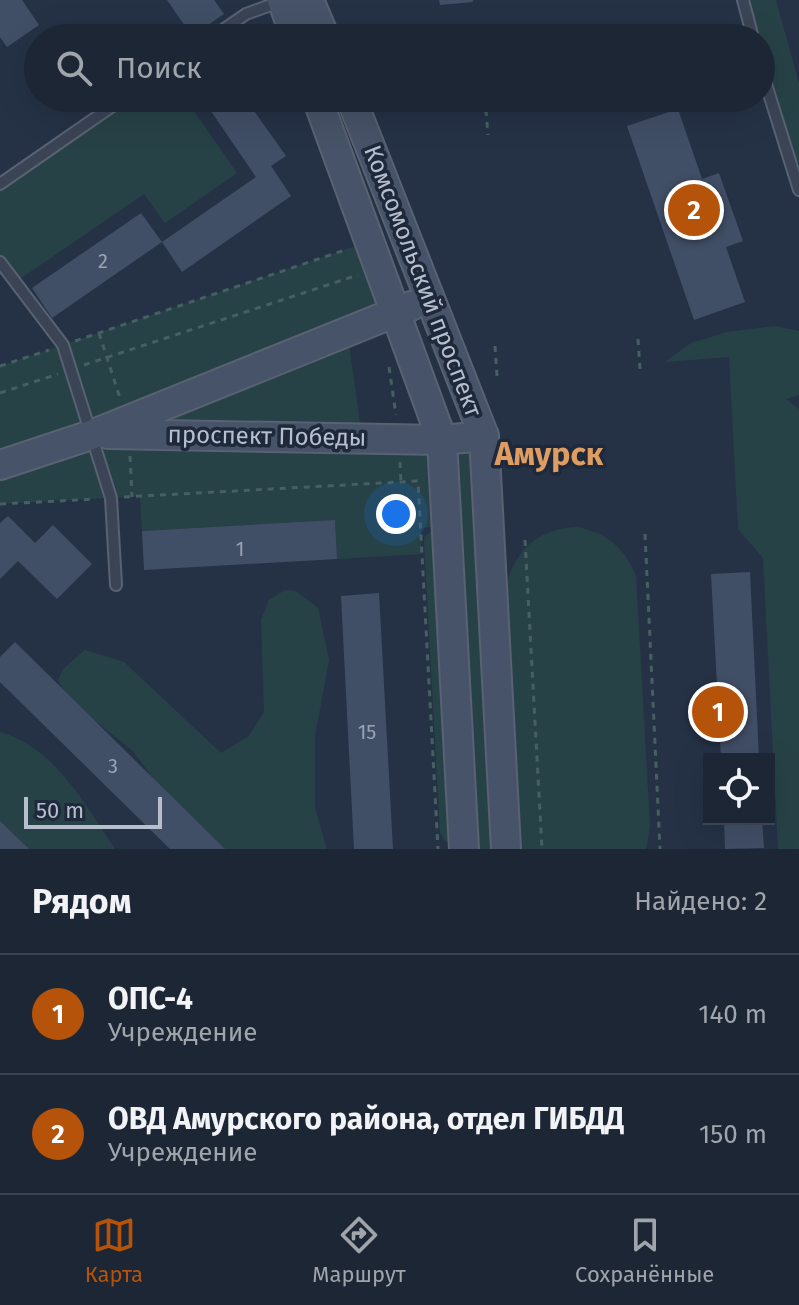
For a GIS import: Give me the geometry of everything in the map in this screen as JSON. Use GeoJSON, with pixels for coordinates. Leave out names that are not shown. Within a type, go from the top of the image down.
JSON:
{"type":"FeatureCollection","features":[{"type":"Feature","properties":{"kind":"street"},"geometry":{"type":"LineString","coordinates":[[282,0],[291,24]]}},
{"type":"Feature","properties":{"kind":"street"},"geometry":{"type":"LineString","coordinates":[[309,0],[319,24]]}},
{"type":"Feature","properties":{"kind":"street","name":"Комсомольский проспект"},"geometry":{"type":"LineString","coordinates":[[322,112],[442,440],[464,849]]}},
{"type":"Feature","properties":{"kind":"street","name":"Комсомольский проспект"},"geometry":{"type":"LineString","coordinates":[[357,112],[484,436],[506,849]]}},
{"type":"Feature","properties":{"kind":"street","name":"проспект Победы"},"geometry":{"type":"LineString","coordinates":[[0,465],[91,435],[430,299]]}},
{"type":"Feature","properties":{"kind":"street","name":"проспект Победы"},"geometry":{"type":"LineString","coordinates":[[91,435],[442,440],[484,436]]}},
{"type":"Feature","properties":{"kind":"lane"},"geometry":{"type":"LineString","coordinates":[[231,24],[246,14],[282,0]]}},
{"type":"Feature","properties":{"kind":"lane"},"geometry":{"type":"LineString","coordinates":[[743,0],[749,24]]}},
{"type":"Feature","properties":{"kind":"lane"},"geometry":{"type":"LineString","coordinates":[[0,184],[104,112]]}},
{"type":"Feature","properties":{"kind":"lane"},"geometry":{"type":"LineString","coordinates":[[775,112],[799,190]]}},
{"type":"Feature","properties":{"kind":"lane"},"geometry":{"type":"LineString","coordinates":[[0,262],[63,345],[111,498],[116,585]]}},
{"type":"Feature","properties":{"kind":"path"},"geometry":{"type":"LineString","coordinates":[[486,112],[488,135]]}},
{"type":"Feature","properties":{"kind":"path"},"geometry":{"type":"LineString","coordinates":[[0,366],[356,246]]}},
{"type":"Feature","properties":{"kind":"path"},"geometry":{"type":"LineString","coordinates":[[0,393],[365,273]]}},
{"type":"Feature","properties":{"kind":"path"},"geometry":{"type":"LineString","coordinates":[[638,339],[640,369]]}},
{"type":"Feature","properties":{"kind":"path"},"geometry":{"type":"LineString","coordinates":[[495,346],[497,376]]}},
{"type":"Feature","properties":{"kind":"path"},"geometry":{"type":"LineString","coordinates":[[388,362],[399,439]]}},
{"type":"Feature","properties":{"kind":"path"},"geometry":{"type":"LineString","coordinates":[[0,504],[418,481],[438,849]]}},
{"type":"Feature","properties":{"kind":"path"},"geometry":{"type":"LineString","coordinates":[[645,534],[660,849]]}},
{"type":"Feature","properties":{"kind":"path"},"geometry":{"type":"LineString","coordinates":[[525,540],[542,849]]}},
{"type":"Feature","properties":{"kind":"green space"},"geometry":{"type":"Polygon","coordinates":[[[743,0],[776,0],[799,83],[799,163],[775,108],[775,24],[749,24],[743,0]]]}},
{"type":"Feature","properties":{"kind":"green space"},"geometry":{"type":"Polygon","coordinates":[[[104,112],[195,112],[237,173],[165,223],[144,194],[14,283],[0,262],[0,184],[104,112]]]}},
{"type":"Feature","properties":{"kind":"green space"},"geometry":{"type":"Polygon","coordinates":[[[356,246],[382,317],[347,331],[362,437],[442,440],[447,526],[421,528],[422,554],[337,559],[335,520],[142,531],[140,496],[0,504],[0,366],[356,246]]]}},
{"type":"Feature","properties":{"kind":"green space"},"geometry":{"type":"Polygon","coordinates":[[[774,326],[799,331],[799,395],[786,399],[799,409],[799,849],[778,849],[763,558],[738,529],[729,357],[665,362],[691,343],[727,332],[774,326]]]}},
{"type":"Feature","properties":{"kind":"green space"},"geometry":{"type":"Polygon","coordinates":[[[468,449],[471,452],[493,849],[477,849],[456,457],[460,450],[468,449]]]}},
{"type":"Feature","properties":{"kind":"green space"},"geometry":{"type":"Polygon","coordinates":[[[576,527],[613,542],[636,576],[650,826],[646,849],[521,849],[520,846],[507,583],[523,550],[531,543],[551,532],[576,527]]]}},
{"type":"Feature","properties":{"kind":"green space"},"geometry":{"type":"Polygon","coordinates":[[[434,530],[450,842],[445,841],[440,832],[424,541],[425,536],[434,530]]]}},
{"type":"Feature","properties":{"kind":"green space"},"geometry":{"type":"Polygon","coordinates":[[[285,590],[296,591],[318,608],[329,660],[315,736],[315,808],[327,849],[187,849],[185,822],[133,751],[70,701],[58,680],[63,669],[85,650],[124,662],[221,753],[249,736],[264,712],[261,620],[269,600],[285,590]]]}},
{"type":"Feature","properties":{"kind":"green space"},"geometry":{"type":"Polygon","coordinates":[[[0,732],[37,750],[53,764],[115,849],[0,849],[0,732]]]}},
{"type":"Feature","properties":{"kind":"building"},"geometry":{"type":"Polygon","coordinates":[[[0,0],[22,0],[38,24],[24,24],[24,35],[7,47],[0,37],[0,0]]]}},
{"type":"Feature","properties":{"kind":"building"},"geometry":{"type":"Polygon","coordinates":[[[167,0],[214,0],[224,14],[209,24],[184,24],[167,0]]]}},
{"type":"Feature","properties":{"kind":"building"},"geometry":{"type":"Polygon","coordinates":[[[439,0],[473,0],[473,2],[440,5],[439,0]]]}},
{"type":"Feature","properties":{"kind":"building"},"geometry":{"type":"Polygon","coordinates":[[[212,112],[255,112],[286,156],[271,166],[291,196],[182,272],[162,242],[256,177],[212,112]]]}},
{"type":"Feature","properties":{"kind":"building"},"geometry":{"type":"Polygon","coordinates":[[[669,112],[679,112],[702,179],[719,173],[743,241],[726,247],[745,302],[694,320],[627,126],[669,112]]]}},
{"type":"Feature","properties":{"kind":"building"},"geometry":{"type":"Polygon","coordinates":[[[141,213],[162,242],[52,318],[32,288],[141,213]]]}},
{"type":"Feature","properties":{"kind":"building"},"geometry":{"type":"Polygon","coordinates":[[[8,516],[35,543],[53,525],[92,564],[57,599],[18,561],[0,579],[0,523],[8,516]]]}},
{"type":"Feature","properties":{"kind":"building"},"geometry":{"type":"Polygon","coordinates":[[[335,520],[337,559],[144,570],[142,531],[335,520]]]}},
{"type":"Feature","properties":{"kind":"building"},"geometry":{"type":"Polygon","coordinates":[[[750,572],[759,753],[721,753],[711,574],[750,572]]]}},
{"type":"Feature","properties":{"kind":"building"},"geometry":{"type":"Polygon","coordinates":[[[379,593],[393,849],[354,849],[341,596],[379,593]]]}},
{"type":"Feature","properties":{"kind":"building"},"geometry":{"type":"Polygon","coordinates":[[[15,642],[225,849],[170,849],[0,682],[0,657],[15,642]]]}},
{"type":"Feature","properties":{"kind":"building"},"geometry":{"type":"Polygon","coordinates":[[[0,821],[29,849],[0,849],[0,821]]]}},
{"type":"Feature","properties":{"kind":"building"},"geometry":{"type":"Polygon","coordinates":[[[724,825],[762,825],[764,848],[725,849],[724,825]]]}},
{"type":"Feature","properties":{"kind":"place","name":"ОВД Амурского района, отдел ГИБДД"},"geometry":{"type":"Point","coordinates":[694,210]}},
{"type":"Feature","properties":{"kind":"place","name":"ОПС-4"},"geometry":{"type":"Point","coordinates":[718,712]}},
{"type":"Feature","properties":{"kind":"district","name":"Амурск"},"geometry":{"type":"Point","coordinates":[549,454]}}]}
